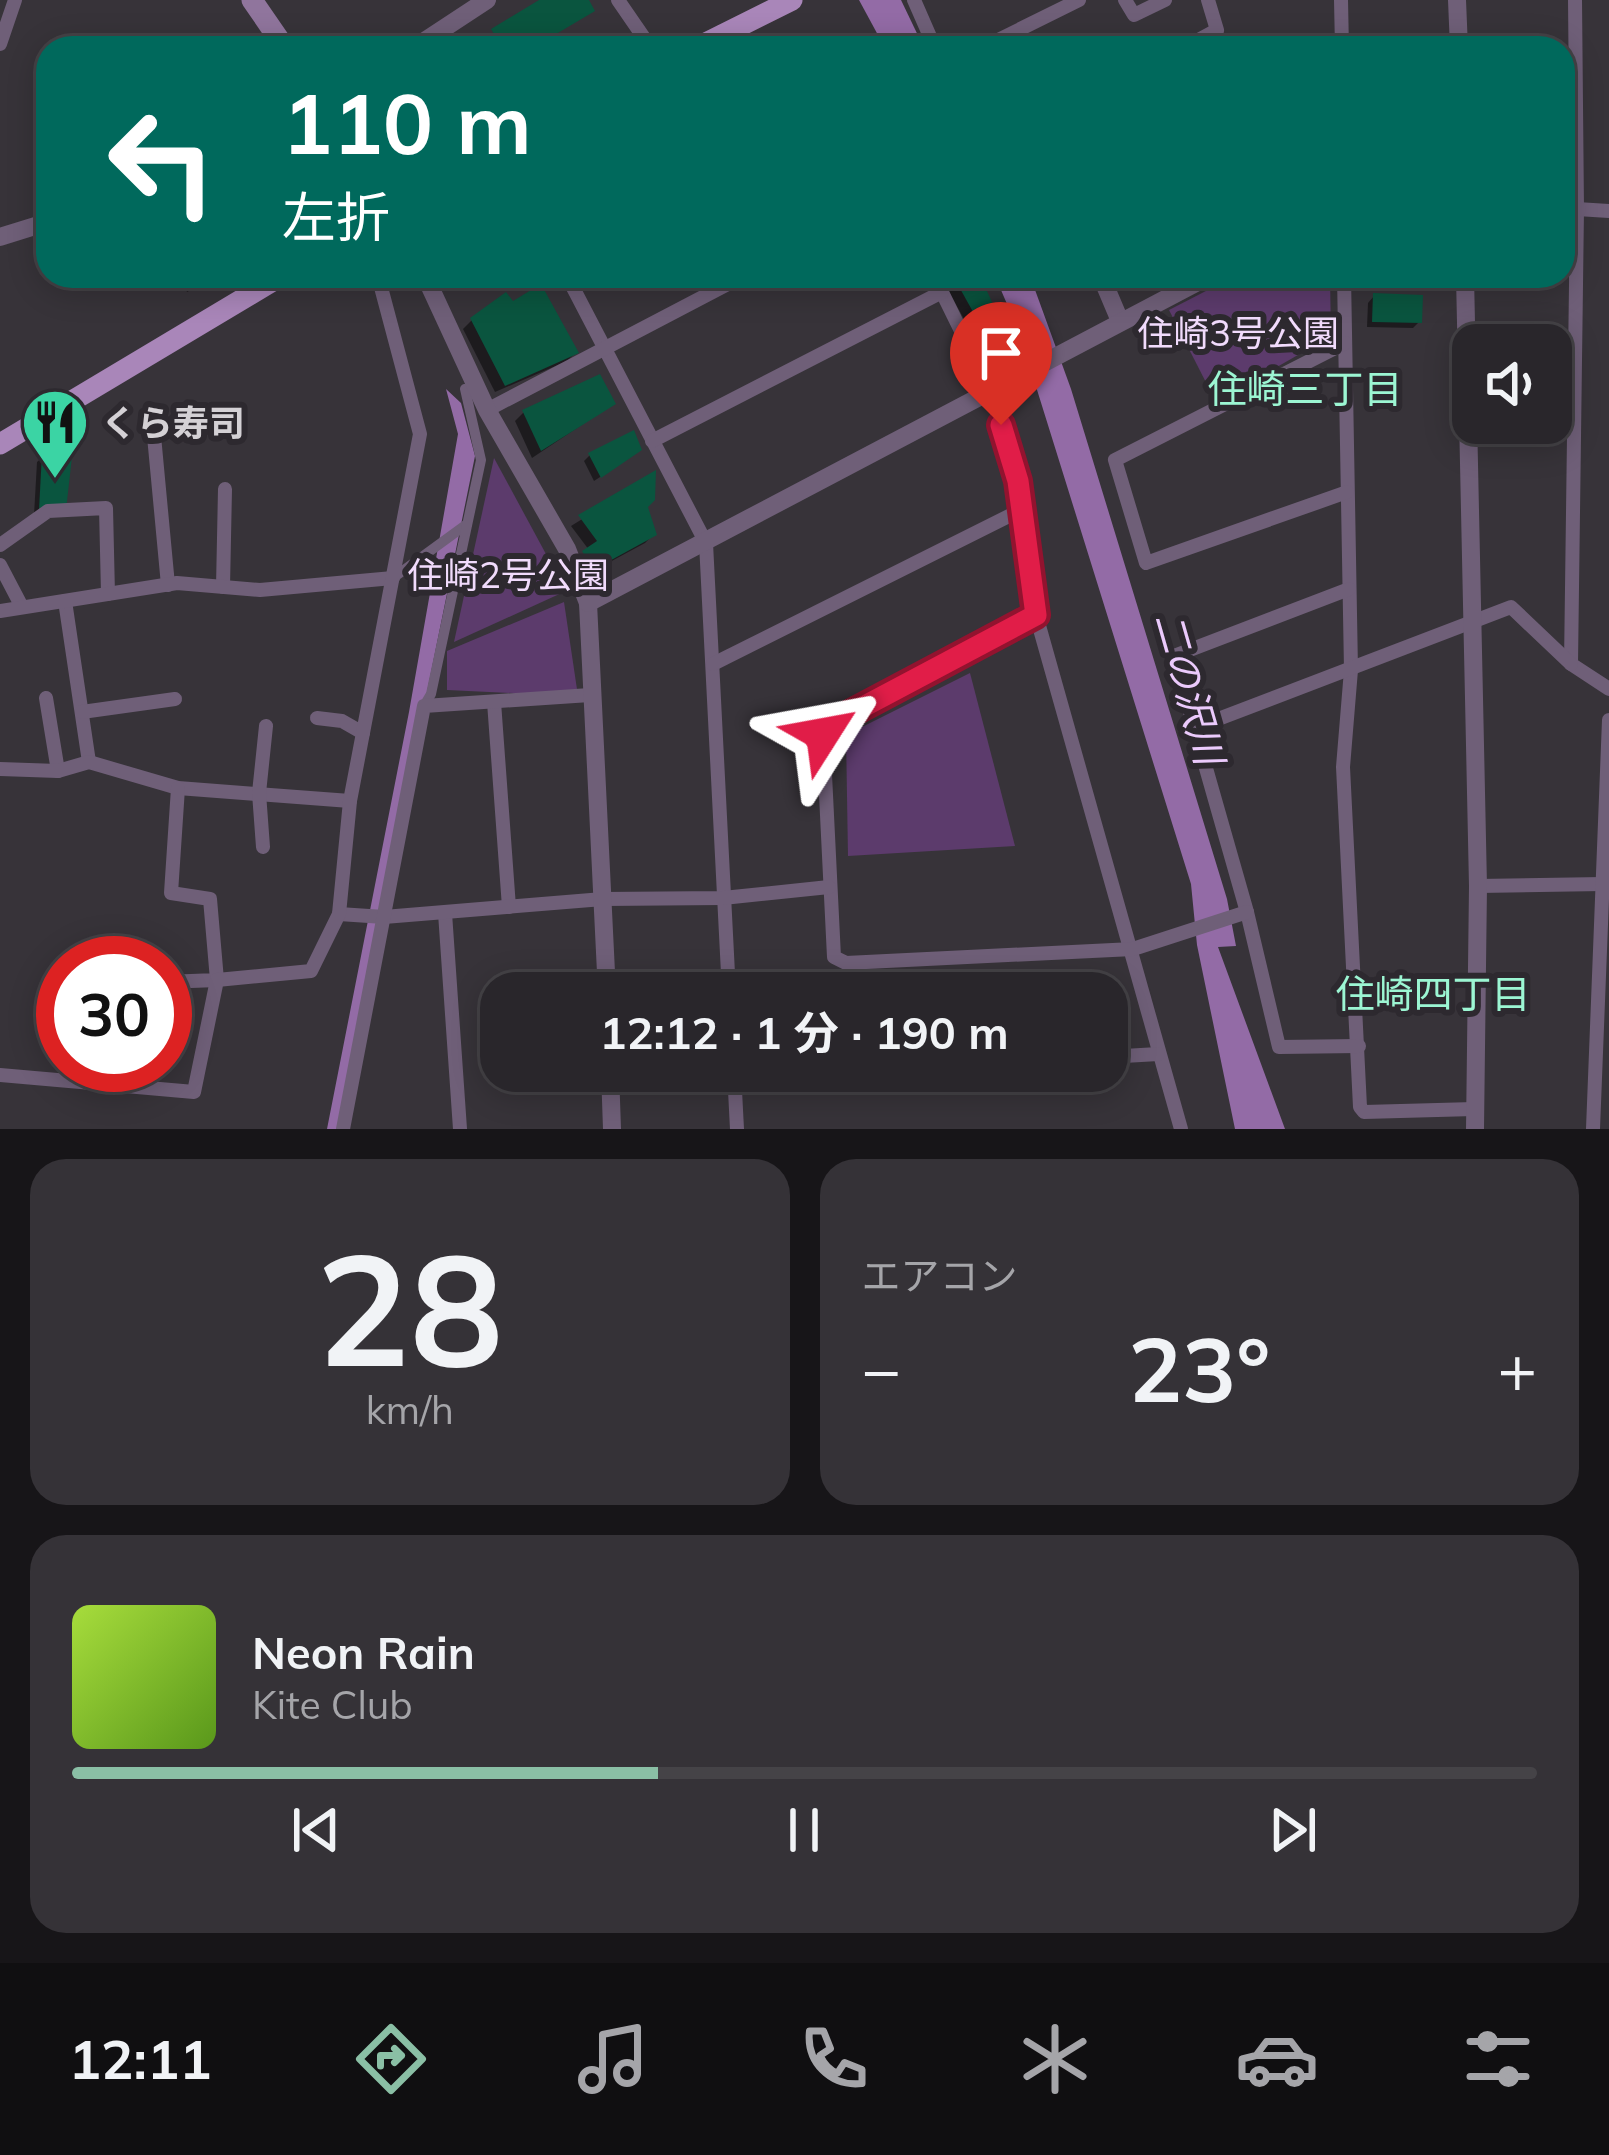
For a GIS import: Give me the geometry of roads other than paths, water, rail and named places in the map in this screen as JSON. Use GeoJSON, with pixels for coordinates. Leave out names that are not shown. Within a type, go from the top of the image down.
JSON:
{"type":"FeatureCollection","features":[{"type":"Feature","properties":{"kind":"main road"},"geometry":{"type":"LineString","coordinates":[[252,0],[277,36]]}},
{"type":"Feature","properties":{"kind":"main road"},"geometry":{"type":"LineString","coordinates":[[720,36],[792,0]]}},
{"type":"Feature","properties":{"kind":"main road"},"geometry":{"type":"LineString","coordinates":[[0,443],[260,288]]}},
{"type":"Feature","properties":{"kind":"street"},"geometry":{"type":"LineString","coordinates":[[1,35],[14,0]]}},
{"type":"Feature","properties":{"kind":"street"},"geometry":{"type":"LineString","coordinates":[[618,0],[643,36]]}},
{"type":"Feature","properties":{"kind":"street"},"geometry":{"type":"LineString","coordinates":[[914,0],[929,36]]}},
{"type":"Feature","properties":{"kind":"street"},"geometry":{"type":"LineString","coordinates":[[1006,36],[1078,0]]}},
{"type":"Feature","properties":{"kind":"street"},"geometry":{"type":"LineString","coordinates":[[1125,0],[1134,15],[1165,0]]}},
{"type":"Feature","properties":{"kind":"street"},"geometry":{"type":"LineString","coordinates":[[1206,36],[1217,30],[1208,0]]}},
{"type":"Feature","properties":{"kind":"street"},"geometry":{"type":"LineString","coordinates":[[1341,0],[1342,36]]}},
{"type":"Feature","properties":{"kind":"street"},"geometry":{"type":"LineString","coordinates":[[1457,0],[1458,36]]}},
{"type":"Feature","properties":{"kind":"street"},"geometry":{"type":"LineString","coordinates":[[1574,36],[1575,0]]}},
{"type":"Feature","properties":{"kind":"street"},"geometry":{"type":"LineString","coordinates":[[433,36],[485,1]]}},
{"type":"Feature","properties":{"kind":"street"},"geometry":{"type":"LineString","coordinates":[[1575,209],[1609,211]]}},
{"type":"Feature","properties":{"kind":"street"},"geometry":{"type":"LineString","coordinates":[[0,237],[36,226]]}},
{"type":"Feature","properties":{"kind":"street"},"geometry":{"type":"LineString","coordinates":[[192,981],[311,971],[339,914],[350,801],[420,434],[381,288]]}},
{"type":"Feature","properties":{"kind":"street"},"geometry":{"type":"LineString","coordinates":[[431,288],[487,410],[567,549],[588,602],[606,972]]}},
{"type":"Feature","properties":{"kind":"street"},"geometry":{"type":"LineString","coordinates":[[573,288],[706,544],[728,972]]}},
{"type":"Feature","properties":{"kind":"street"},"geometry":{"type":"LineString","coordinates":[[487,410],[719,288]]}},
{"type":"Feature","properties":{"kind":"street"},"geometry":{"type":"LineString","coordinates":[[940,288],[990,390],[1018,481],[1036,615],[1181,1129]]}},
{"type":"Feature","properties":{"kind":"street"},"geometry":{"type":"LineString","coordinates":[[1106,288],[1120,321]]}},
{"type":"Feature","properties":{"kind":"street"},"geometry":{"type":"LineString","coordinates":[[588,602],[1185,288]]}},
{"type":"Feature","properties":{"kind":"street"},"geometry":{"type":"LineString","coordinates":[[1344,288],[1351,670],[1343,767],[1360,1107],[1364,1112],[1474,1119],[1478,886],[1465,288]]}},
{"type":"Feature","properties":{"kind":"street"},"geometry":{"type":"LineString","coordinates":[[1570,288],[1571,664]]}},
{"type":"Feature","properties":{"kind":"street"},"geometry":{"type":"LineString","coordinates":[[652,441],[942,292]]}},
{"type":"Feature","properties":{"kind":"street"},"geometry":{"type":"LineString","coordinates":[[1345,343],[1115,460],[1146,563],[1347,492]]}},
{"type":"Feature","properties":{"kind":"street"},"geometry":{"type":"LineString","coordinates":[[343,1129],[424,706],[481,460],[465,389]]}},
{"type":"Feature","properties":{"kind":"street"},"geometry":{"type":"LineString","coordinates":[[154,436],[168,585]]}},
{"type":"Feature","properties":{"kind":"street"},"geometry":{"type":"LineString","coordinates":[[223,587],[225,489]]}},
{"type":"Feature","properties":{"kind":"street"},"geometry":{"type":"LineString","coordinates":[[0,544],[48,511],[106,508],[108,594]]}},
{"type":"Feature","properties":{"kind":"street"},"geometry":{"type":"LineString","coordinates":[[713,664],[1021,510]]}},
{"type":"Feature","properties":{"kind":"street"},"geometry":{"type":"LineString","coordinates":[[0,611],[168,585],[260,590],[393,578],[463,528]]}},
{"type":"Feature","properties":{"kind":"street"},"geometry":{"type":"LineString","coordinates":[[0,566],[22,607]]}},
{"type":"Feature","properties":{"kind":"street"},"geometry":{"type":"LineString","coordinates":[[1349,589],[1174,656],[1279,1047],[1359,1046]]}},
{"type":"Feature","properties":{"kind":"street"},"geometry":{"type":"LineString","coordinates":[[65,601],[89,762]]}},
{"type":"Feature","properties":{"kind":"street"},"geometry":{"type":"LineString","coordinates":[[1192,729],[1511,607],[1571,664],[1609,689]]}},
{"type":"Feature","properties":{"kind":"street"},"geometry":{"type":"LineString","coordinates":[[1036,615],[827,726],[823,734],[833,957],[846,963],[1133,949],[1240,915]]}},
{"type":"Feature","properties":{"kind":"street"},"geometry":{"type":"LineString","coordinates":[[424,706],[590,695]]}},
{"type":"Feature","properties":{"kind":"street"},"geometry":{"type":"LineString","coordinates":[[46,698],[58,771]]}},
{"type":"Feature","properties":{"kind":"street"},"geometry":{"type":"LineString","coordinates":[[82,712],[175,699]]}},
{"type":"Feature","properties":{"kind":"street"},"geometry":{"type":"LineString","coordinates":[[494,702],[509,907]]}},
{"type":"Feature","properties":{"kind":"street"},"geometry":{"type":"LineString","coordinates":[[317,718],[342,721],[363,733]]}},
{"type":"Feature","properties":{"kind":"street"},"geometry":{"type":"LineString","coordinates":[[1593,1129],[1609,720]]}},
{"type":"Feature","properties":{"kind":"street"},"geometry":{"type":"LineString","coordinates":[[262,847],[259,793],[266,726]]}},
{"type":"Feature","properties":{"kind":"street"},"geometry":{"type":"LineString","coordinates":[[0,769],[58,771],[89,762],[178,788],[350,801]]}},
{"type":"Feature","properties":{"kind":"street"},"geometry":{"type":"LineString","coordinates":[[178,788],[171,893],[210,899],[217,980],[192,1092]]}},
{"type":"Feature","properties":{"kind":"street"},"geometry":{"type":"LineString","coordinates":[[1478,886],[1604,884]]}},
{"type":"Feature","properties":{"kind":"street"},"geometry":{"type":"LineString","coordinates":[[339,914],[383,917],[603,899],[723,898],[829,887]]}},
{"type":"Feature","properties":{"kind":"street"},"geometry":{"type":"LineString","coordinates":[[445,913],[460,1129]]}},
{"type":"Feature","properties":{"kind":"street"},"geometry":{"type":"LineString","coordinates":[[1128,1056],[1158,1054]]}},
{"type":"Feature","properties":{"kind":"street"},"geometry":{"type":"LineString","coordinates":[[0,1075],[36,1078]]}},
{"type":"Feature","properties":{"kind":"street"},"geometry":{"type":"LineString","coordinates":[[611,1092],[612,1129]]}},
{"type":"Feature","properties":{"kind":"street"},"geometry":{"type":"LineString","coordinates":[[735,1092],[736,1129]]}},
{"type":"Feature","properties":{"kind":"place","name":"くら寿司"},"geometry":{"type":"Point","coordinates":[55,481]}},
{"type":"Feature","properties":{"kind":"district","name":"住崎三丁目"},"geometry":{"type":"Point","coordinates":[1305,388]}},
{"type":"Feature","properties":{"kind":"district","name":"住崎四丁目"},"geometry":{"type":"Point","coordinates":[1433,993]}},
{"type":"Feature","properties":{"kind":"park label","name":"住崎3号公園"},"geometry":{"type":"Point","coordinates":[1238,332]}},
{"type":"Feature","properties":{"kind":"park label","name":"住崎2号公園"},"geometry":{"type":"Point","coordinates":[508,574]}},
{"type":"Feature","properties":{"kind":"water label","name":"二の沢川"},"geometry":{"type":"Point","coordinates":[1190,688]}}]}
